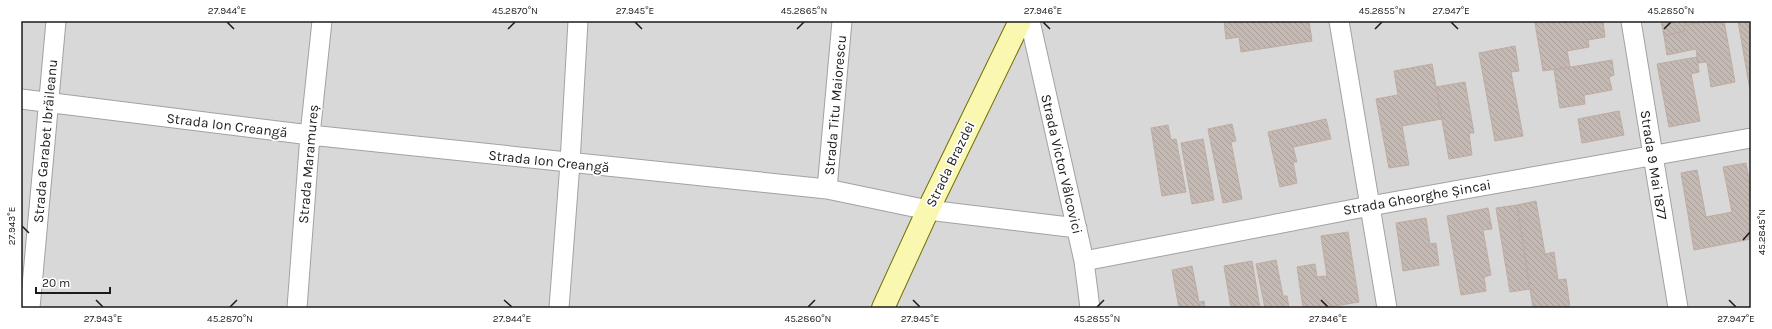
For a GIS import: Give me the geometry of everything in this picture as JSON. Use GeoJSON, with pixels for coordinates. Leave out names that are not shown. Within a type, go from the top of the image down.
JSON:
{"type":"FeatureCollection","features":[{"type":"Feature","properties":{"kind":"street","name":"Strada Garabet Ibrăileanu"},"geometry":{"type":"LineString","coordinates":[[30,308],[56,21]]}},
{"type":"Feature","properties":{"kind":"street","name":"Strada Maramureș"},"geometry":{"type":"LineString","coordinates":[[297,308],[310,135],[322,21]]}},
{"type":"Feature","properties":{"kind":"street"},"geometry":{"type":"LineString","coordinates":[[559,308],[570,163],[578,21]]}},
{"type":"Feature","properties":{"kind":"street","name":"Strada Titu Maiorescu"},"geometry":{"type":"LineString","coordinates":[[827,189],[842,21]]}},
{"type":"Feature","properties":{"kind":"street","name":"Strada Brazdei"},"geometry":{"type":"LineString","coordinates":[[890,304],[928,210],[1020,21]]}},
{"type":"Feature","properties":{"kind":"street","name":"Strada Victor Vâlcovici"},"geometry":{"type":"LineString","coordinates":[[1030,21],[1084,261],[1090,308]]}},
{"type":"Feature","properties":{"kind":"street"},"geometry":{"type":"LineString","coordinates":[[1339,21],[1387,308]]}},
{"type":"Feature","properties":{"kind":"street","name":"Strada 9 Mai 1877"},"geometry":{"type":"LineString","coordinates":[[1631,21],[1678,308]]}},
{"type":"Feature","properties":{"kind":"street","name":"Strada Ion Creangă"},"geometry":{"type":"LineString","coordinates":[[21,99],[48,101],[310,135],[827,189],[928,210],[1077,228]]}},
{"type":"Feature","properties":{"kind":"street","name":"Strada Gheorghe Șincai"},"geometry":{"type":"LineString","coordinates":[[1084,261],[1370,206],[1751,138]]}},
{"type":"Feature","properties":{"kind":"shaded area"},"geometry":{"type":"Polygon","coordinates":[[[21,21],[1751,21],[1751,308],[21,308],[21,21]]]}},
{"type":"Feature","properties":{"kind":"building"},"geometry":{"type":"Polygon","coordinates":[[[1224,21],[1309,21],[1312,41],[1241,52],[1239,37],[1226,39],[1224,21]]]}},
{"type":"Feature","properties":{"kind":"building"},"geometry":{"type":"Polygon","coordinates":[[[1549,21],[1603,21],[1605,37],[1588,40],[1589,47],[1567,51],[1570,67],[1543,71],[1535,23],[1549,21]]]}},
{"type":"Feature","properties":{"kind":"building"},"geometry":{"type":"Polygon","coordinates":[[[1661,21],[1708,21],[1683,26],[1684,31],[1664,36],[1661,21]]]}},
{"type":"Feature","properties":{"kind":"building"},"geometry":{"type":"Polygon","coordinates":[[[1708,21],[1724,21],[1735,82],[1711,87],[1707,62],[1698,63],[1696,49],[1667,55],[1664,36],[1684,31],[1683,26],[1708,21]]]}},
{"type":"Feature","properties":{"kind":"building"},"geometry":{"type":"Polygon","coordinates":[[[1738,21],[1751,21],[1751,96],[1738,21]]]}},
{"type":"Feature","properties":{"kind":"building"},"geometry":{"type":"Polygon","coordinates":[[[1515,46],[1519,71],[1511,72],[1523,136],[1495,141],[1479,53],[1515,46]]]}},
{"type":"Feature","properties":{"kind":"building"},"geometry":{"type":"Polygon","coordinates":[[[1697,57],[1699,72],[1691,74],[1700,121],[1669,127],[1657,64],[1697,57]]]}},
{"type":"Feature","properties":{"kind":"building"},"geometry":{"type":"Polygon","coordinates":[[[1612,60],[1614,75],[1609,77],[1612,90],[1584,95],[1585,104],[1560,108],[1554,70],[1612,60]]]}},
{"type":"Feature","properties":{"kind":"building"},"geometry":{"type":"Polygon","coordinates":[[[1432,64],[1442,119],[1402,126],[1409,165],[1389,168],[1376,99],[1398,95],[1394,71],[1432,64]]]}},
{"type":"Feature","properties":{"kind":"building"},"geometry":{"type":"Polygon","coordinates":[[[1465,82],[1474,133],[1469,133],[1472,155],[1449,159],[1436,87],[1465,82]]]}},
{"type":"Feature","properties":{"kind":"building"},"geometry":{"type":"Polygon","coordinates":[[[1619,111],[1624,135],[1582,143],[1578,119],[1619,111]]]}},
{"type":"Feature","properties":{"kind":"building"},"geometry":{"type":"Polygon","coordinates":[[[1326,119],[1331,139],[1293,147],[1297,162],[1293,162],[1297,183],[1280,187],[1268,132],[1326,119]]]}},
{"type":"Feature","properties":{"kind":"building"},"geometry":{"type":"Polygon","coordinates":[[[1232,124],[1236,141],[1231,142],[1242,199],[1223,203],[1208,129],[1232,124]]]}},
{"type":"Feature","properties":{"kind":"building"},"geometry":{"type":"Polygon","coordinates":[[[1168,125],[1171,140],[1176,139],[1186,192],[1162,196],[1151,128],[1168,125]]]}},
{"type":"Feature","properties":{"kind":"building"},"geometry":{"type":"Polygon","coordinates":[[[1203,139],[1214,200],[1192,204],[1181,143],[1203,139]]]}},
{"type":"Feature","properties":{"kind":"building"},"geometry":{"type":"Polygon","coordinates":[[[1746,163],[1751,189],[1751,239],[1694,250],[1681,173],[1697,170],[1706,217],[1732,212],[1723,167],[1746,163]]]}},
{"type":"Feature","properties":{"kind":"building"},"geometry":{"type":"Polygon","coordinates":[[[1536,201],[1545,254],[1554,252],[1558,280],[1566,279],[1570,308],[1533,308],[1517,205],[1536,201]]]}},
{"type":"Feature","properties":{"kind":"building"},"geometry":{"type":"Polygon","coordinates":[[[1517,205],[1530,289],[1510,292],[1496,208],[1517,205]]]}},
{"type":"Feature","properties":{"kind":"building"},"geometry":{"type":"Polygon","coordinates":[[[1488,208],[1492,229],[1483,230],[1491,275],[1484,277],[1486,291],[1461,295],[1447,216],[1488,208]]]}},
{"type":"Feature","properties":{"kind":"building"},"geometry":{"type":"Polygon","coordinates":[[[1426,218],[1430,244],[1436,243],[1439,265],[1403,271],[1396,223],[1426,218]]]}},
{"type":"Feature","properties":{"kind":"building"},"geometry":{"type":"Polygon","coordinates":[[[1348,232],[1359,302],[1323,308],[1303,308],[1297,267],[1315,264],[1317,277],[1327,276],[1321,236],[1348,232]]]}},
{"type":"Feature","properties":{"kind":"building"},"geometry":{"type":"Polygon","coordinates":[[[1276,260],[1283,296],[1287,296],[1289,308],[1265,308],[1256,264],[1276,260]]]}},
{"type":"Feature","properties":{"kind":"building"},"geometry":{"type":"Polygon","coordinates":[[[1252,261],[1260,308],[1231,308],[1224,266],[1252,261]]]}},
{"type":"Feature","properties":{"kind":"building"},"geometry":{"type":"Polygon","coordinates":[[[1192,266],[1199,302],[1204,301],[1205,308],[1179,308],[1172,270],[1192,266]]]}}]}
